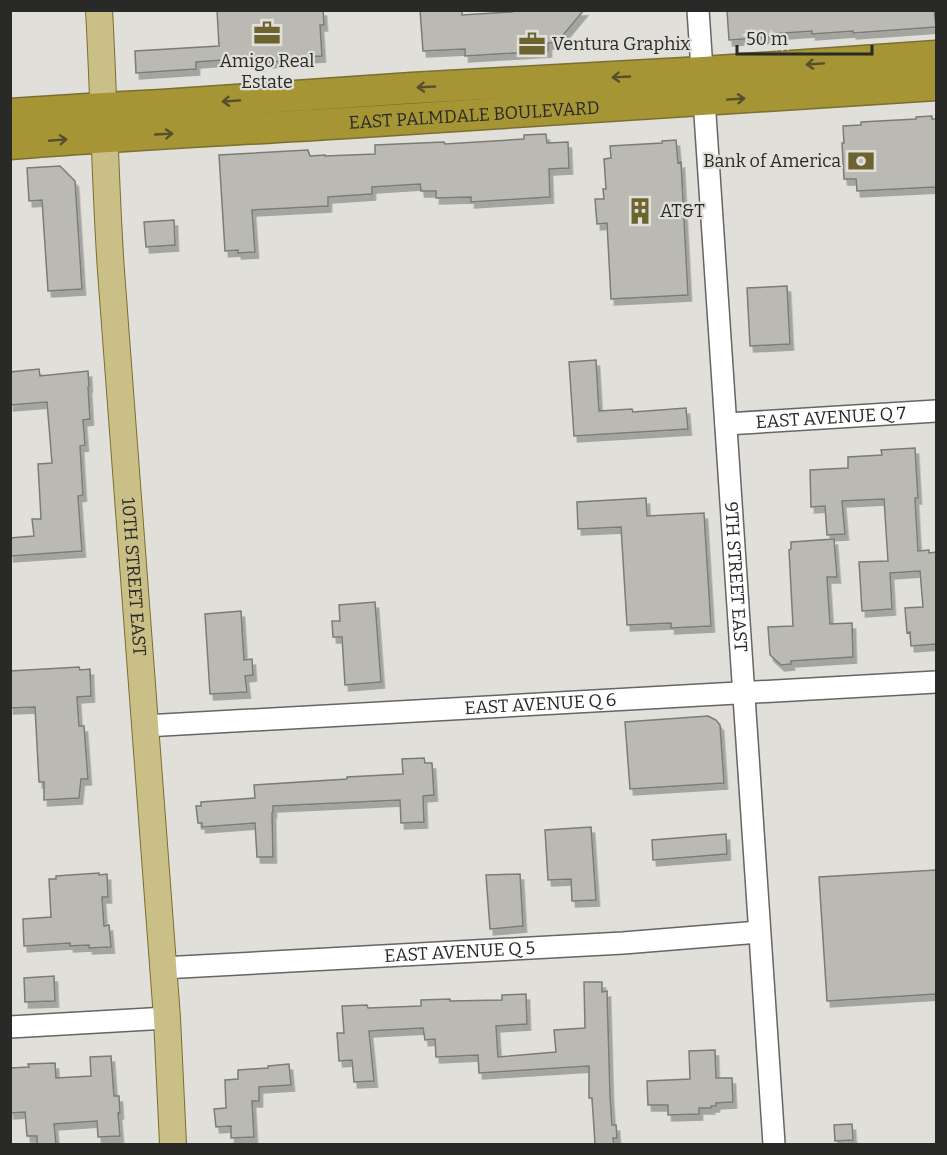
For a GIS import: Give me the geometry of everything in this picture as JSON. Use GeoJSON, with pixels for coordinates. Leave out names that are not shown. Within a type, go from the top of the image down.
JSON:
{"type":"FeatureCollection","features":[{"type":"Feature","properties":{"kind":"highway","name":"EAST PALMDALE BOULEVARD"},"geometry":{"type":"LineString","coordinates":[[10,114],[192,132],[704,87],[936,56]]}},
{"type":"Feature","properties":{"kind":"highway","name":"EAST PALMDALE BOULEVARD"},"geometry":{"type":"LineString","coordinates":[[704,87],[936,85]]}},
{"type":"Feature","properties":{"kind":"highway","name":"EAST PALMDALE BOULEVARD"},"geometry":{"type":"LineString","coordinates":[[10,144],[105,122]]}},
{"type":"Feature","properties":{"kind":"main road","name":"10TH STREET EAST"},"geometry":{"type":"LineString","coordinates":[[99,10],[111,271],[167,1018],[173,1144]]}},
{"type":"Feature","properties":{"kind":"street","name":"9TH STREET EAST"},"geometry":{"type":"LineString","coordinates":[[698,10],[774,1144]]}},
{"type":"Feature","properties":{"kind":"street","name":"EAST AVENUE Q 7"},"geometry":{"type":"LineString","coordinates":[[726,424],[936,411]]}},
{"type":"Feature","properties":{"kind":"street","name":"EAST AVENUE Q 6"},"geometry":{"type":"LineString","coordinates":[[145,726],[936,682]]}},
{"type":"Feature","properties":{"kind":"street","name":"EAST AVENUE Q 5"},"geometry":{"type":"LineString","coordinates":[[162,968],[623,943],[759,932]]}},
{"type":"Feature","properties":{"kind":"street"},"geometry":{"type":"LineString","coordinates":[[10,1028],[167,1018]]}},
{"type":"Feature","properties":{"kind":"building"},"geometry":{"type":"Polygon","coordinates":[[[217,10],[323,10],[324,25],[320,25],[322,56],[286,58],[286,61],[266,62],[266,57],[196,62],[196,69],[136,73],[135,51],[219,46],[217,10]]]}},
{"type":"Feature","properties":{"kind":"building"},"geometry":{"type":"Polygon","coordinates":[[[420,10],[462,10],[462,15],[512,12],[512,10],[584,10],[564,34],[564,42],[548,43],[548,51],[465,56],[465,49],[423,51],[420,10]]]}},
{"type":"Feature","properties":{"kind":"building"},"geometry":{"type":"Polygon","coordinates":[[[727,10],[934,10],[936,27],[853,33],[853,31],[812,34],[812,31],[729,40],[727,10]]]}},
{"type":"Feature","properties":{"kind":"building"},"geometry":{"type":"Polygon","coordinates":[[[932,116],[932,119],[936,119],[936,187],[857,191],[856,179],[844,179],[843,126],[861,125],[861,122],[932,116]]]}},
{"type":"Feature","properties":{"kind":"building"},"geometry":{"type":"Polygon","coordinates":[[[546,134],[547,143],[568,142],[569,168],[549,169],[550,197],[471,202],[471,197],[436,198],[436,191],[421,191],[420,184],[372,187],[372,194],[328,197],[328,206],[252,210],[255,252],[225,251],[219,155],[308,150],[310,156],[375,154],[375,145],[444,142],[445,144],[524,139],[524,135],[546,134]]]}},
{"type":"Feature","properties":{"kind":"building","name":"AT&T"},"geometry":{"type":"Polygon","coordinates":[[[676,140],[678,163],[681,162],[688,295],[611,299],[607,223],[597,224],[595,199],[604,199],[603,189],[606,189],[604,159],[611,158],[610,146],[676,140]]]}},
{"type":"Feature","properties":{"kind":"building"},"geometry":{"type":"Polygon","coordinates":[[[60,166],[75,181],[82,289],[48,291],[42,200],[29,201],[27,168],[60,166]]]}},
{"type":"Feature","properties":{"kind":"building"},"geometry":{"type":"Polygon","coordinates":[[[174,220],[175,245],[146,247],[144,222],[174,220]]]}},
{"type":"Feature","properties":{"kind":"building"},"geometry":{"type":"Polygon","coordinates":[[[787,286],[790,344],[750,346],[747,288],[787,286]]]}},
{"type":"Feature","properties":{"kind":"building"},"geometry":{"type":"Polygon","coordinates":[[[596,360],[599,411],[632,409],[633,412],[686,408],[688,429],[574,436],[569,362],[596,360]]]}},
{"type":"Feature","properties":{"kind":"building"},"geometry":{"type":"Polygon","coordinates":[[[39,369],[40,376],[88,371],[90,419],[83,420],[85,445],[80,446],[83,495],[78,496],[82,551],[10,556],[10,538],[34,536],[32,519],[41,519],[38,464],[52,463],[47,402],[10,405],[10,372],[39,369]]]}},
{"type":"Feature","properties":{"kind":"building"},"geometry":{"type":"Polygon","coordinates":[[[915,448],[918,551],[936,552],[936,644],[911,646],[910,632],[907,633],[905,608],[923,607],[920,571],[890,573],[892,609],[862,611],[859,562],[888,561],[884,499],[842,501],[845,534],[827,535],[825,506],[811,507],[810,470],[848,468],[848,457],[882,455],[881,450],[915,448]]]}},
{"type":"Feature","properties":{"kind":"building"},"geometry":{"type":"Polygon","coordinates":[[[646,498],[647,516],[704,513],[711,626],[671,628],[671,623],[627,625],[621,527],[578,529],[577,502],[646,498]]]}},
{"type":"Feature","properties":{"kind":"building"},"geometry":{"type":"Polygon","coordinates":[[[834,539],[837,577],[827,577],[830,624],[852,623],[853,657],[791,661],[791,664],[781,665],[770,655],[768,627],[793,626],[789,550],[791,542],[834,539]]]}},
{"type":"Feature","properties":{"kind":"building"},"geometry":{"type":"Polygon","coordinates":[[[375,602],[381,682],[345,685],[342,637],[333,637],[332,621],[340,621],[339,605],[375,602]]]}},
{"type":"Feature","properties":{"kind":"building"},"geometry":{"type":"Polygon","coordinates":[[[241,611],[244,660],[252,659],[253,675],[245,676],[247,692],[210,694],[205,614],[241,611]]]}},
{"type":"Feature","properties":{"kind":"building"},"geometry":{"type":"Polygon","coordinates":[[[79,667],[80,670],[90,669],[91,696],[77,697],[79,726],[84,726],[88,779],[81,779],[79,798],[44,800],[44,782],[39,782],[35,707],[10,708],[10,671],[79,667]]]}},
{"type":"Feature","properties":{"kind":"building"},"geometry":{"type":"Polygon","coordinates":[[[708,716],[720,725],[724,783],[630,789],[625,722],[708,716]]]}},
{"type":"Feature","properties":{"kind":"building"},"geometry":{"type":"Polygon","coordinates":[[[424,758],[425,763],[432,763],[434,795],[423,796],[424,822],[401,823],[400,800],[273,806],[273,857],[257,857],[255,823],[202,827],[202,823],[198,823],[196,806],[201,806],[201,802],[255,798],[254,785],[403,774],[402,759],[424,758]]]}},
{"type":"Feature","properties":{"kind":"building"},"geometry":{"type":"Polygon","coordinates":[[[591,827],[596,900],[572,901],[571,879],[548,880],[545,830],[591,827]]]}},
{"type":"Feature","properties":{"kind":"building"},"geometry":{"type":"Polygon","coordinates":[[[726,834],[727,854],[653,860],[652,840],[726,834]]]}},
{"type":"Feature","properties":{"kind":"building"},"geometry":{"type":"Polygon","coordinates":[[[936,870],[936,994],[827,1001],[819,877],[936,870]]]}},
{"type":"Feature","properties":{"kind":"building"},"geometry":{"type":"Polygon","coordinates":[[[99,873],[99,875],[107,874],[108,897],[102,897],[104,926],[109,925],[111,947],[89,948],[89,945],[70,946],[70,943],[24,946],[23,919],[51,917],[49,879],[56,879],[56,876],[99,873]]]}},
{"type":"Feature","properties":{"kind":"building"},"geometry":{"type":"Polygon","coordinates":[[[520,874],[523,926],[490,929],[486,875],[520,874]]]}},
{"type":"Feature","properties":{"kind":"building"},"geometry":{"type":"Polygon","coordinates":[[[54,976],[55,1001],[25,1002],[24,978],[54,976]]]}},
{"type":"Feature","properties":{"kind":"building"},"geometry":{"type":"Polygon","coordinates":[[[584,982],[602,982],[602,992],[607,991],[612,1125],[616,1125],[617,1138],[613,1138],[614,1144],[595,1144],[592,1098],[589,1098],[589,1066],[479,1073],[478,1055],[436,1057],[435,1039],[425,1040],[423,1028],[369,1031],[374,1081],[354,1082],[352,1060],[339,1061],[337,1033],[344,1033],[342,1006],[367,1005],[368,1008],[421,1006],[421,1000],[502,1000],[502,995],[526,994],[527,1024],[496,1026],[498,1057],[556,1052],[554,1030],[585,1028],[584,982]]]}},
{"type":"Feature","properties":{"kind":"building"},"geometry":{"type":"Polygon","coordinates":[[[715,1050],[716,1078],[732,1078],[733,1102],[716,1103],[716,1106],[711,1106],[711,1108],[699,1108],[699,1114],[668,1115],[668,1105],[648,1105],[647,1081],[690,1079],[689,1051],[715,1050]]]}},
{"type":"Feature","properties":{"kind":"building"},"geometry":{"type":"Polygon","coordinates":[[[111,1056],[114,1096],[119,1096],[120,1136],[98,1137],[97,1121],[54,1124],[56,1144],[37,1144],[37,1136],[27,1136],[25,1112],[10,1113],[10,1068],[29,1067],[28,1064],[55,1063],[56,1078],[91,1076],[90,1057],[111,1056]]]}},
{"type":"Feature","properties":{"kind":"building"},"geometry":{"type":"Polygon","coordinates":[[[289,1064],[291,1085],[259,1087],[259,1101],[252,1101],[254,1137],[231,1138],[231,1126],[216,1127],[214,1109],[226,1108],[225,1080],[238,1079],[238,1070],[289,1064]]]}},
{"type":"Feature","properties":{"kind":"building"},"geometry":{"type":"Polygon","coordinates":[[[852,1124],[853,1140],[835,1141],[834,1125],[852,1124]]]}},
{"type":"Feature","properties":{"kind":"place","name":"Amigo Real Estate"},"geometry":{"type":"Point","coordinates":[267,33]}},
{"type":"Feature","properties":{"kind":"place","name":"Ventura Graphix"},"geometry":{"type":"Point","coordinates":[532,44]}},
{"type":"Feature","properties":{"kind":"place","name":"Bank of America"},"geometry":{"type":"Point","coordinates":[861,161]}},
{"type":"Feature","properties":{"kind":"place","name":"AT&T"},"geometry":{"type":"Point","coordinates":[640,211]}}]}
